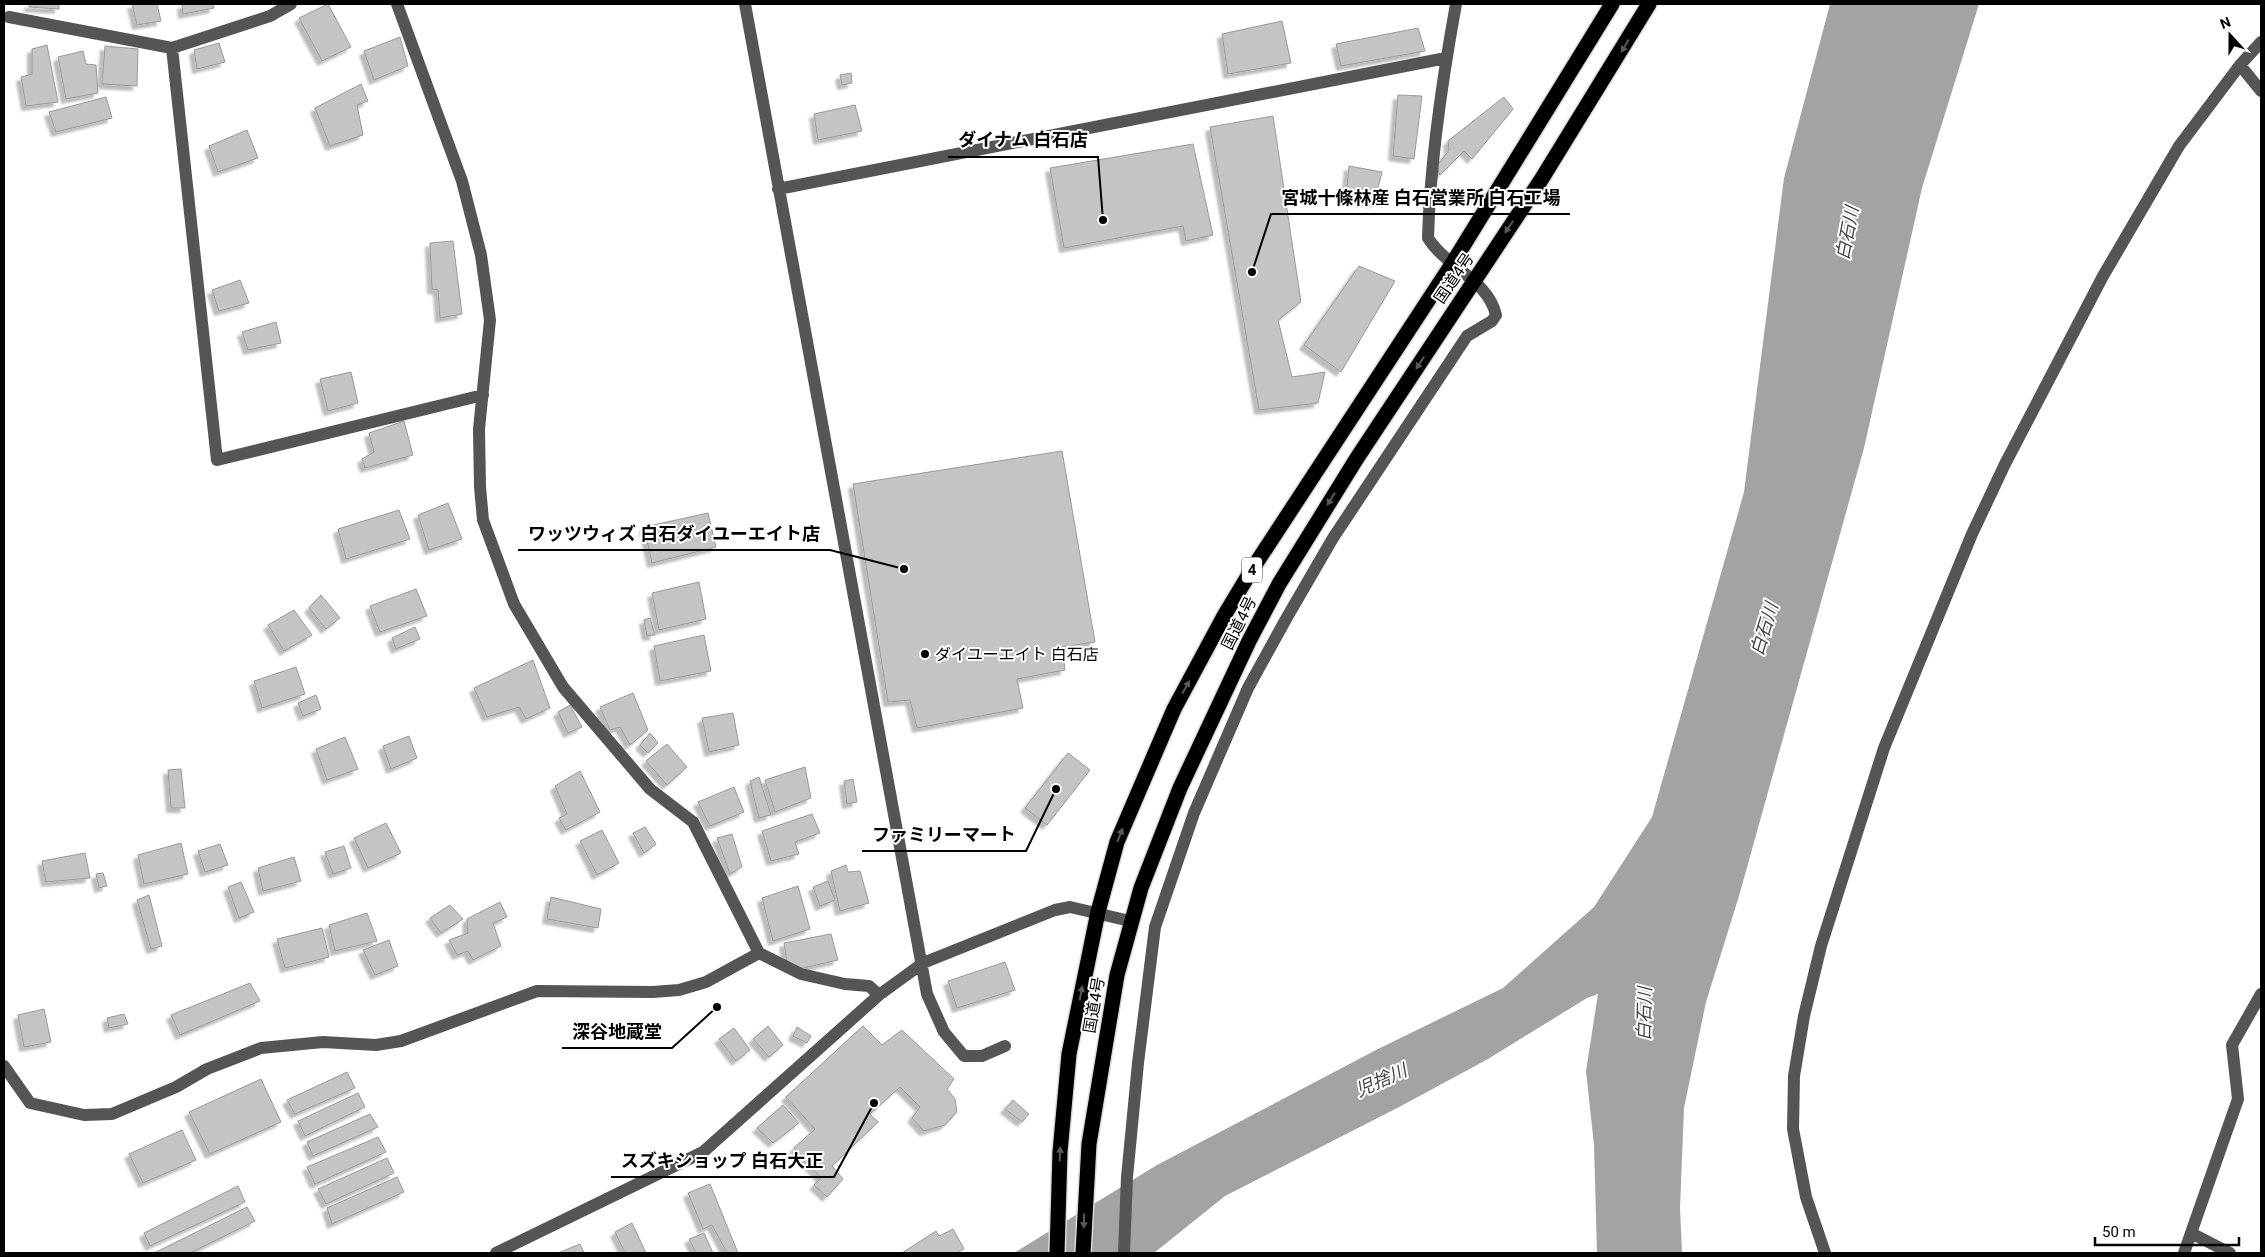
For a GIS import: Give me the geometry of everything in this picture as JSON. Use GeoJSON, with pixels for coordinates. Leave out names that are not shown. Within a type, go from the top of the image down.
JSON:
{"type":"FeatureCollection","features":[{"type":"Feature","properties":{"kind":"highway","name":"国道4号"},"geometry":{"type":"LineString","coordinates":[[1057,1253],[1060,1152],[1069,1054],[1098,912],[1117,842],[1174,709],[1224,616],[1288,514],[1452,264],[1612,4]]}},
{"type":"Feature","properties":{"kind":"highway","name":"国道4号"},"geometry":{"type":"LineString","coordinates":[[1083,1253],[1085,1189],[1095,1100],[1117,975],[1130,921],[1141,888],[1180,788],[1249,641],[1279,584],[1357,458],[1541,180],[1650,4]]}},
{"type":"Feature","properties":{"kind":"street"},"geometry":{"type":"LineString","coordinates":[[9,17],[172,48],[270,16],[291,4]]}},
{"type":"Feature","properties":{"kind":"street"},"geometry":{"type":"LineString","coordinates":[[397,4],[462,181],[481,255],[490,320],[479,429],[480,487],[483,520],[514,604],[563,687],[650,789],[693,822],[759,953],[801,974],[845,984],[869,986],[879,995]]}},
{"type":"Feature","properties":{"kind":"street"},"geometry":{"type":"LineString","coordinates":[[745,4],[910,910],[927,994],[944,1032],[964,1056],[982,1056],[1005,1046]]}},
{"type":"Feature","properties":{"kind":"street"},"geometry":{"type":"LineString","coordinates":[[1124,1253],[1127,1177],[1138,1063],[1155,928],[1194,813],[1248,688],[1333,538],[1467,336],[1492,321],[1496,315],[1495,308],[1486,292],[1433,247],[1428,238],[1429,194],[1446,58],[1456,4]]}},
{"type":"Feature","properties":{"kind":"street"},"geometry":{"type":"LineString","coordinates":[[1825,1253],[1806,1197],[1793,1129],[1794,1076],[1804,1016],[1821,946],[1884,748],[1972,534],[2005,464],[2094,293],[2179,146],[2240,65],[2261,42]]}},
{"type":"Feature","properties":{"kind":"street"},"geometry":{"type":"LineString","coordinates":[[172,48],[217,460],[483,395]]}},
{"type":"Feature","properties":{"kind":"street"},"geometry":{"type":"LineString","coordinates":[[778,189],[1446,58]]}},
{"type":"Feature","properties":{"kind":"street"},"geometry":{"type":"LineString","coordinates":[[2240,65],[2261,91]]}},
{"type":"Feature","properties":{"kind":"street"},"geometry":{"type":"LineString","coordinates":[[496,1253],[703,1152],[879,995],[922,963],[1055,910],[1070,907],[1130,921]]}},
{"type":"Feature","properties":{"kind":"street"},"geometry":{"type":"LineString","coordinates":[[4,1066],[30,1103],[84,1115],[112,1114],[176,1087],[207,1069],[261,1048],[323,1042],[376,1045],[401,1041],[537,991],[653,992],[679,990],[706,982],[759,953]]}},
{"type":"Feature","properties":{"kind":"street"},"geometry":{"type":"LineString","coordinates":[[2184,1253],[2238,1099],[2232,1045],[2261,994]]}},
{"type":"Feature","properties":{"kind":"street"},"geometry":{"type":"LineString","coordinates":[[2191,1233],[2230,1253]]}},
{"type":"Feature","properties":{"kind":"water"},"geometry":{"type":"Polygon","coordinates":[[[1830,4],[1979,4],[1922,188],[1864,448],[1739,896],[1706,1002],[1684,1108],[1680,1208],[1682,1253],[1597,1253],[1594,1145],[1586,1071],[1598,994],[1587,998],[1488,1059],[1225,1196],[1154,1253],[1014,1253],[1157,1165],[1378,1049],[1503,988],[1594,907],[1652,817],[1744,492],[1784,178],[1830,4]]]}},
{"type":"Feature","properties":{"kind":"building"},"geometry":{"type":"Polygon","coordinates":[[[29,4],[59,4],[59,9],[29,7],[29,4]]]}},
{"type":"Feature","properties":{"kind":"building"},"geometry":{"type":"Polygon","coordinates":[[[132,4],[157,4],[161,21],[137,25],[132,4]]]}},
{"type":"Feature","properties":{"kind":"building"},"geometry":{"type":"Polygon","coordinates":[[[182,4],[213,4],[214,8],[183,14],[182,4]]]}},
{"type":"Feature","properties":{"kind":"building"},"geometry":{"type":"Polygon","coordinates":[[[328,4],[351,47],[322,61],[299,18],[328,4]]]}},
{"type":"Feature","properties":{"kind":"building"},"geometry":{"type":"Polygon","coordinates":[[[1282,21],[1291,63],[1228,74],[1222,34],[1282,21]]]}},
{"type":"Feature","properties":{"kind":"building"},"geometry":{"type":"Polygon","coordinates":[[[1418,28],[1425,51],[1341,66],[1336,44],[1418,28]]]}},
{"type":"Feature","properties":{"kind":"building"},"geometry":{"type":"Polygon","coordinates":[[[400,37],[408,66],[374,80],[364,51],[400,37]]]}},
{"type":"Feature","properties":{"kind":"building"},"geometry":{"type":"Polygon","coordinates":[[[219,43],[225,62],[197,69],[194,50],[219,43]]]}},
{"type":"Feature","properties":{"kind":"building"},"geometry":{"type":"Polygon","coordinates":[[[47,45],[58,102],[26,106],[21,77],[32,74],[32,49],[47,45]]]}},
{"type":"Feature","properties":{"kind":"building"},"geometry":{"type":"Polygon","coordinates":[[[105,46],[138,49],[137,86],[102,84],[105,46]]]}},
{"type":"Feature","properties":{"kind":"building"},"geometry":{"type":"Polygon","coordinates":[[[83,51],[86,64],[96,65],[98,93],[66,99],[58,57],[83,51]]]}},
{"type":"Feature","properties":{"kind":"building"},"geometry":{"type":"Polygon","coordinates":[[[851,73],[852,83],[842,85],[840,75],[851,73]]]}},
{"type":"Feature","properties":{"kind":"building"},"geometry":{"type":"Polygon","coordinates":[[[361,84],[368,101],[357,105],[363,135],[330,146],[315,108],[361,84]]]}},
{"type":"Feature","properties":{"kind":"building"},"geometry":{"type":"Polygon","coordinates":[[[1398,95],[1422,96],[1414,159],[1393,156],[1398,95]]]}},
{"type":"Feature","properties":{"kind":"building"},"geometry":{"type":"Polygon","coordinates":[[[106,97],[112,118],[56,132],[49,112],[106,97]]]}},
{"type":"Feature","properties":{"kind":"building"},"geometry":{"type":"Polygon","coordinates":[[[1504,97],[1513,109],[1472,159],[1464,151],[1440,175],[1436,167],[1449,150],[1448,141],[1504,97]]]}},
{"type":"Feature","properties":{"kind":"building"},"geometry":{"type":"Polygon","coordinates":[[[855,105],[862,131],[818,140],[814,114],[855,105]]]}},
{"type":"Feature","properties":{"kind":"building"},"geometry":{"type":"Polygon","coordinates":[[[1273,116],[1301,302],[1278,320],[1292,377],[1325,372],[1318,403],[1259,410],[1210,127],[1273,116]]]}},
{"type":"Feature","properties":{"kind":"building"},"geometry":{"type":"Polygon","coordinates":[[[247,130],[258,158],[218,172],[209,146],[247,130]]]}},
{"type":"Feature","properties":{"kind":"building"},"geometry":{"type":"Polygon","coordinates":[[[1193,144],[1213,235],[1186,241],[1183,226],[1064,248],[1050,168],[1193,144]]]}},
{"type":"Feature","properties":{"kind":"building"},"geometry":{"type":"Polygon","coordinates":[[[1349,166],[1382,172],[1374,203],[1346,196],[1349,166]]]}},
{"type":"Feature","properties":{"kind":"building"},"geometry":{"type":"Polygon","coordinates":[[[453,241],[462,314],[440,318],[438,290],[432,289],[430,243],[453,241]]]}},
{"type":"Feature","properties":{"kind":"building"},"geometry":{"type":"Polygon","coordinates":[[[1359,266],[1395,281],[1341,372],[1304,345],[1359,266]]]}},
{"type":"Feature","properties":{"kind":"building"},"geometry":{"type":"Polygon","coordinates":[[[240,280],[249,303],[219,311],[212,290],[240,280]]]}},
{"type":"Feature","properties":{"kind":"building"},"geometry":{"type":"Polygon","coordinates":[[[276,322],[281,343],[248,350],[242,332],[276,322]]]}},
{"type":"Feature","properties":{"kind":"building"},"geometry":{"type":"Polygon","coordinates":[[[351,372],[358,403],[328,411],[320,379],[351,372]]]}},
{"type":"Feature","properties":{"kind":"building"},"geometry":{"type":"Polygon","coordinates":[[[404,421],[413,455],[365,468],[362,459],[374,452],[369,433],[404,421]]]}},
{"type":"Feature","properties":{"kind":"building"},"geometry":{"type":"Polygon","coordinates":[[[1062,451],[1095,642],[1062,647],[1065,670],[1017,679],[1023,708],[917,728],[910,700],[888,702],[853,484],[1062,451]]]}},
{"type":"Feature","properties":{"kind":"building"},"geometry":{"type":"Polygon","coordinates":[[[448,503],[462,539],[429,550],[418,515],[448,503]]]}},
{"type":"Feature","properties":{"kind":"building"},"geometry":{"type":"Polygon","coordinates":[[[399,510],[410,539],[346,559],[338,529],[399,510]]]}},
{"type":"Feature","properties":{"kind":"building"},"geometry":{"type":"Polygon","coordinates":[[[708,513],[716,547],[652,563],[644,527],[708,513]]]}},
{"type":"Feature","properties":{"kind":"building"},"geometry":{"type":"Polygon","coordinates":[[[699,582],[706,619],[659,630],[652,593],[699,582]]]}},
{"type":"Feature","properties":{"kind":"building"},"geometry":{"type":"Polygon","coordinates":[[[416,589],[427,616],[380,632],[370,606],[416,589]]]}},
{"type":"Feature","properties":{"kind":"building"},"geometry":{"type":"Polygon","coordinates":[[[321,595],[340,618],[326,629],[309,608],[321,595]]]}},
{"type":"Feature","properties":{"kind":"building"},"geometry":{"type":"Polygon","coordinates":[[[294,610],[312,635],[284,651],[268,625],[294,610]]]}},
{"type":"Feature","properties":{"kind":"building"},"geometry":{"type":"Polygon","coordinates":[[[650,618],[655,635],[647,636],[644,620],[650,618]]]}},
{"type":"Feature","properties":{"kind":"building"},"geometry":{"type":"Polygon","coordinates":[[[415,627],[420,639],[396,649],[392,638],[415,627]]]}},
{"type":"Feature","properties":{"kind":"building"},"geometry":{"type":"Polygon","coordinates":[[[704,635],[711,671],[660,681],[654,646],[704,635]]]}},
{"type":"Feature","properties":{"kind":"building"},"geometry":{"type":"Polygon","coordinates":[[[533,660],[550,708],[526,719],[519,707],[487,717],[474,688],[533,660]]]}},
{"type":"Feature","properties":{"kind":"building"},"geometry":{"type":"Polygon","coordinates":[[[296,667],[305,694],[262,708],[254,681],[296,667]]]}},
{"type":"Feature","properties":{"kind":"building"},"geometry":{"type":"Polygon","coordinates":[[[633,693],[648,730],[630,745],[620,727],[610,730],[600,707],[633,693]]]}},
{"type":"Feature","properties":{"kind":"building"},"geometry":{"type":"Polygon","coordinates":[[[316,695],[321,709],[303,716],[298,703],[316,695]]]}},
{"type":"Feature","properties":{"kind":"building"},"geometry":{"type":"Polygon","coordinates":[[[570,705],[582,727],[568,733],[558,712],[570,705]]]}},
{"type":"Feature","properties":{"kind":"building"},"geometry":{"type":"Polygon","coordinates":[[[733,713],[739,745],[709,752],[702,718],[733,713]]]}},
{"type":"Feature","properties":{"kind":"building"},"geometry":{"type":"Polygon","coordinates":[[[650,733],[658,743],[648,753],[640,745],[650,733]]]}},
{"type":"Feature","properties":{"kind":"building"},"geometry":{"type":"Polygon","coordinates":[[[409,736],[417,758],[391,769],[383,746],[409,736]]]}},
{"type":"Feature","properties":{"kind":"building"},"geometry":{"type":"Polygon","coordinates":[[[345,737],[358,769],[327,780],[316,749],[345,737]]]}},
{"type":"Feature","properties":{"kind":"building"},"geometry":{"type":"Polygon","coordinates":[[[667,744],[687,767],[667,785],[646,761],[667,744]]]}},
{"type":"Feature","properties":{"kind":"building"},"geometry":{"type":"Polygon","coordinates":[[[1068,753],[1090,770],[1047,825],[1025,808],[1068,753]]]}},
{"type":"Feature","properties":{"kind":"building"},"geometry":{"type":"Polygon","coordinates":[[[805,767],[811,798],[775,812],[765,780],[805,767]]]}},
{"type":"Feature","properties":{"kind":"building"},"geometry":{"type":"Polygon","coordinates":[[[181,769],[185,808],[171,808],[168,770],[181,769]]]}},
{"type":"Feature","properties":{"kind":"building"},"geometry":{"type":"Polygon","coordinates":[[[580,771],[600,812],[566,830],[559,818],[567,814],[555,786],[580,771]]]}},
{"type":"Feature","properties":{"kind":"building"},"geometry":{"type":"Polygon","coordinates":[[[759,777],[771,815],[759,818],[750,781],[759,777]]]}},
{"type":"Feature","properties":{"kind":"building"},"geometry":{"type":"Polygon","coordinates":[[[853,779],[857,802],[847,804],[844,781],[853,779]]]}},
{"type":"Feature","properties":{"kind":"building"},"geometry":{"type":"Polygon","coordinates":[[[734,787],[744,812],[710,826],[698,802],[734,787]]]}},
{"type":"Feature","properties":{"kind":"building"},"geometry":{"type":"Polygon","coordinates":[[[812,814],[820,833],[795,842],[799,854],[771,861],[762,831],[812,814]]]}},
{"type":"Feature","properties":{"kind":"building"},"geometry":{"type":"Polygon","coordinates":[[[386,823],[401,853],[368,868],[354,838],[386,823]]]}},
{"type":"Feature","properties":{"kind":"building"},"geometry":{"type":"Polygon","coordinates":[[[645,827],[656,844],[644,853],[633,833],[645,827]]]}},
{"type":"Feature","properties":{"kind":"building"},"geometry":{"type":"Polygon","coordinates":[[[602,830],[619,863],[597,875],[580,841],[602,830]]]}},
{"type":"Feature","properties":{"kind":"building"},"geometry":{"type":"Polygon","coordinates":[[[732,834],[742,867],[730,874],[717,838],[732,834]]]}},
{"type":"Feature","properties":{"kind":"building"},"geometry":{"type":"Polygon","coordinates":[[[181,843],[188,874],[144,884],[138,855],[181,843]]]}},
{"type":"Feature","properties":{"kind":"building"},"geometry":{"type":"Polygon","coordinates":[[[220,844],[228,865],[205,872],[198,851],[220,844]]]}},
{"type":"Feature","properties":{"kind":"building"},"geometry":{"type":"Polygon","coordinates":[[[344,846],[351,868],[333,874],[325,852],[344,846]]]}},
{"type":"Feature","properties":{"kind":"building"},"geometry":{"type":"Polygon","coordinates":[[[85,853],[90,878],[46,882],[42,861],[85,853]]]}},
{"type":"Feature","properties":{"kind":"building"},"geometry":{"type":"Polygon","coordinates":[[[294,857],[301,881],[263,891],[258,868],[294,857]]]}},
{"type":"Feature","properties":{"kind":"building"},"geometry":{"type":"Polygon","coordinates":[[[846,865],[848,872],[860,871],[869,903],[840,911],[831,871],[846,865]]]}},
{"type":"Feature","properties":{"kind":"building"},"geometry":{"type":"Polygon","coordinates":[[[103,873],[107,886],[99,888],[96,874],[103,873]]]}},
{"type":"Feature","properties":{"kind":"building"},"geometry":{"type":"Polygon","coordinates":[[[828,881],[835,900],[820,906],[813,887],[828,881]]]}},
{"type":"Feature","properties":{"kind":"building"},"geometry":{"type":"Polygon","coordinates":[[[241,882],[254,912],[239,918],[228,887],[241,882]]]}},
{"type":"Feature","properties":{"kind":"building"},"geometry":{"type":"Polygon","coordinates":[[[798,886],[810,929],[773,941],[762,898],[798,886]]]}},
{"type":"Feature","properties":{"kind":"building"},"geometry":{"type":"Polygon","coordinates":[[[149,895],[162,946],[151,949],[137,900],[149,895]]]}},
{"type":"Feature","properties":{"kind":"building"},"geometry":{"type":"Polygon","coordinates":[[[551,897],[601,909],[598,928],[547,919],[551,897]]]}},
{"type":"Feature","properties":{"kind":"building"},"geometry":{"type":"Polygon","coordinates":[[[500,902],[507,917],[493,923],[501,946],[473,960],[468,951],[457,955],[449,940],[468,933],[467,919],[500,902]]]}},
{"type":"Feature","properties":{"kind":"building"},"geometry":{"type":"Polygon","coordinates":[[[450,905],[463,919],[441,933],[430,918],[450,905]]]}},
{"type":"Feature","properties":{"kind":"building"},"geometry":{"type":"Polygon","coordinates":[[[367,913],[377,941],[335,951],[329,925],[367,913]]]}},
{"type":"Feature","properties":{"kind":"building"},"geometry":{"type":"Polygon","coordinates":[[[322,928],[329,957],[285,968],[277,939],[322,928]]]}},
{"type":"Feature","properties":{"kind":"building"},"geometry":{"type":"Polygon","coordinates":[[[831,934],[838,960],[799,969],[787,962],[784,943],[831,934]]]}},
{"type":"Feature","properties":{"kind":"building"},"geometry":{"type":"Polygon","coordinates":[[[389,940],[398,966],[375,975],[363,950],[389,940]]]}},
{"type":"Feature","properties":{"kind":"building"},"geometry":{"type":"Polygon","coordinates":[[[1005,962],[1015,990],[957,1008],[948,981],[1005,962]]]}},
{"type":"Feature","properties":{"kind":"building"},"geometry":{"type":"Polygon","coordinates":[[[250,983],[260,1001],[180,1035],[171,1015],[250,983]]]}},
{"type":"Feature","properties":{"kind":"building"},"geometry":{"type":"Polygon","coordinates":[[[44,1009],[51,1042],[24,1047],[18,1015],[44,1009]]]}},
{"type":"Feature","properties":{"kind":"building"},"geometry":{"type":"Polygon","coordinates":[[[124,1014],[128,1024],[109,1028],[107,1018],[124,1014]]]}},
{"type":"Feature","properties":{"kind":"building"},"geometry":{"type":"Polygon","coordinates":[[[768,1026],[783,1045],[769,1057],[753,1039],[768,1026]]]}},
{"type":"Feature","properties":{"kind":"building"},"geometry":{"type":"Polygon","coordinates":[[[863,1026],[882,1045],[902,1030],[954,1079],[947,1089],[955,1099],[957,1112],[945,1125],[924,1131],[912,1118],[920,1107],[900,1087],[870,1114],[878,1122],[832,1166],[843,1179],[827,1197],[814,1185],[821,1178],[794,1148],[815,1129],[786,1097],[863,1026]]]}},
{"type":"Feature","properties":{"kind":"building"},"geometry":{"type":"Polygon","coordinates":[[[797,1027],[811,1036],[807,1043],[793,1036],[797,1027]]]}},
{"type":"Feature","properties":{"kind":"building"},"geometry":{"type":"Polygon","coordinates":[[[734,1028],[750,1050],[736,1061],[719,1039],[734,1028]]]}},
{"type":"Feature","properties":{"kind":"building"},"geometry":{"type":"Polygon","coordinates":[[[347,1072],[355,1088],[295,1114],[287,1100],[347,1072]]]}},
{"type":"Feature","properties":{"kind":"building"},"geometry":{"type":"Polygon","coordinates":[[[261,1079],[281,1122],[210,1154],[189,1112],[261,1079]]]}},
{"type":"Feature","properties":{"kind":"building"},"geometry":{"type":"Polygon","coordinates":[[[358,1093],[365,1107],[305,1136],[298,1121],[358,1093]]]}},
{"type":"Feature","properties":{"kind":"building"},"geometry":{"type":"Polygon","coordinates":[[[1013,1100],[1029,1114],[1022,1122],[1005,1109],[1013,1100]]]}},
{"type":"Feature","properties":{"kind":"building"},"geometry":{"type":"Polygon","coordinates":[[[783,1105],[799,1123],[773,1143],[757,1128],[783,1105]]]}},
{"type":"Feature","properties":{"kind":"building"},"geometry":{"type":"Polygon","coordinates":[[[370,1114],[378,1127],[313,1156],[307,1142],[370,1114]]]}},
{"type":"Feature","properties":{"kind":"building"},"geometry":{"type":"Polygon","coordinates":[[[182,1130],[196,1160],[143,1183],[129,1154],[182,1130]]]}},
{"type":"Feature","properties":{"kind":"building"},"geometry":{"type":"Polygon","coordinates":[[[378,1137],[386,1152],[315,1184],[307,1167],[378,1137]]]}},
{"type":"Feature","properties":{"kind":"building"},"geometry":{"type":"Polygon","coordinates":[[[387,1158],[394,1173],[326,1204],[318,1189],[387,1158]]]}},
{"type":"Feature","properties":{"kind":"building"},"geometry":{"type":"Polygon","coordinates":[[[397,1177],[404,1192],[332,1224],[327,1208],[397,1177]]]}},
{"type":"Feature","properties":{"kind":"building"},"geometry":{"type":"Polygon","coordinates":[[[710,1184],[738,1253],[727,1253],[712,1225],[703,1229],[688,1193],[710,1184]]]}},
{"type":"Feature","properties":{"kind":"building"},"geometry":{"type":"Polygon","coordinates":[[[238,1186],[245,1202],[150,1246],[144,1233],[238,1186]]]}},
{"type":"Feature","properties":{"kind":"building"},"geometry":{"type":"Polygon","coordinates":[[[247,1207],[255,1221],[190,1253],[154,1253],[247,1207]]]}},
{"type":"Feature","properties":{"kind":"building"},"geometry":{"type":"Polygon","coordinates":[[[632,1223],[646,1253],[625,1253],[615,1232],[632,1223]]]}},
{"type":"Feature","properties":{"kind":"building"},"geometry":{"type":"Polygon","coordinates":[[[953,1229],[964,1249],[956,1253],[902,1253],[936,1231],[939,1236],[953,1229]]]}},
{"type":"Feature","properties":{"kind":"building"},"geometry":{"type":"Polygon","coordinates":[[[704,1233],[713,1253],[696,1253],[689,1239],[704,1233]]]}},
{"type":"Feature","properties":{"kind":"building"},"geometry":{"type":"Polygon","coordinates":[[[580,1244],[584,1253],[558,1253],[580,1244]]]}},
{"type":"Feature","properties":{"kind":"place","name":"ダイナム 白石店"},"geometry":{"type":"Point","coordinates":[1103,220]}},
{"type":"Feature","properties":{"kind":"place","name":"宮城十條林産 白石営業所 白石工場"},"geometry":{"type":"Point","coordinates":[1252,272]}},
{"type":"Feature","properties":{"kind":"place","name":"ワッツウィズ 白石ダイユーエイト店"},"geometry":{"type":"Point","coordinates":[904,569]}},
{"type":"Feature","properties":{"kind":"place","name":"ダイユーエイト 白石店"},"geometry":{"type":"Point","coordinates":[925,654]}},
{"type":"Feature","properties":{"kind":"place","name":"ファミリーマート"},"geometry":{"type":"Point","coordinates":[1056,789]}},
{"type":"Feature","properties":{"kind":"place","name":"深谷地蔵堂"},"geometry":{"type":"Point","coordinates":[717,1007]}},
{"type":"Feature","properties":{"kind":"place","name":"スズキショップ 白石大正"},"geometry":{"type":"Point","coordinates":[874,1103]}},
{"type":"Feature","properties":{"kind":"water label","name":"白石川"},"geometry":{"type":"Point","coordinates":[1847,233]}},
{"type":"Feature","properties":{"kind":"water label","name":"白石川"},"geometry":{"type":"Point","coordinates":[1764,629]}},
{"type":"Feature","properties":{"kind":"water label","name":"白石川"},"geometry":{"type":"Point","coordinates":[1644,1014]}},
{"type":"Feature","properties":{"kind":"water label","name":"児捨川"},"geometry":{"type":"Point","coordinates":[1381,1080]}}]}
